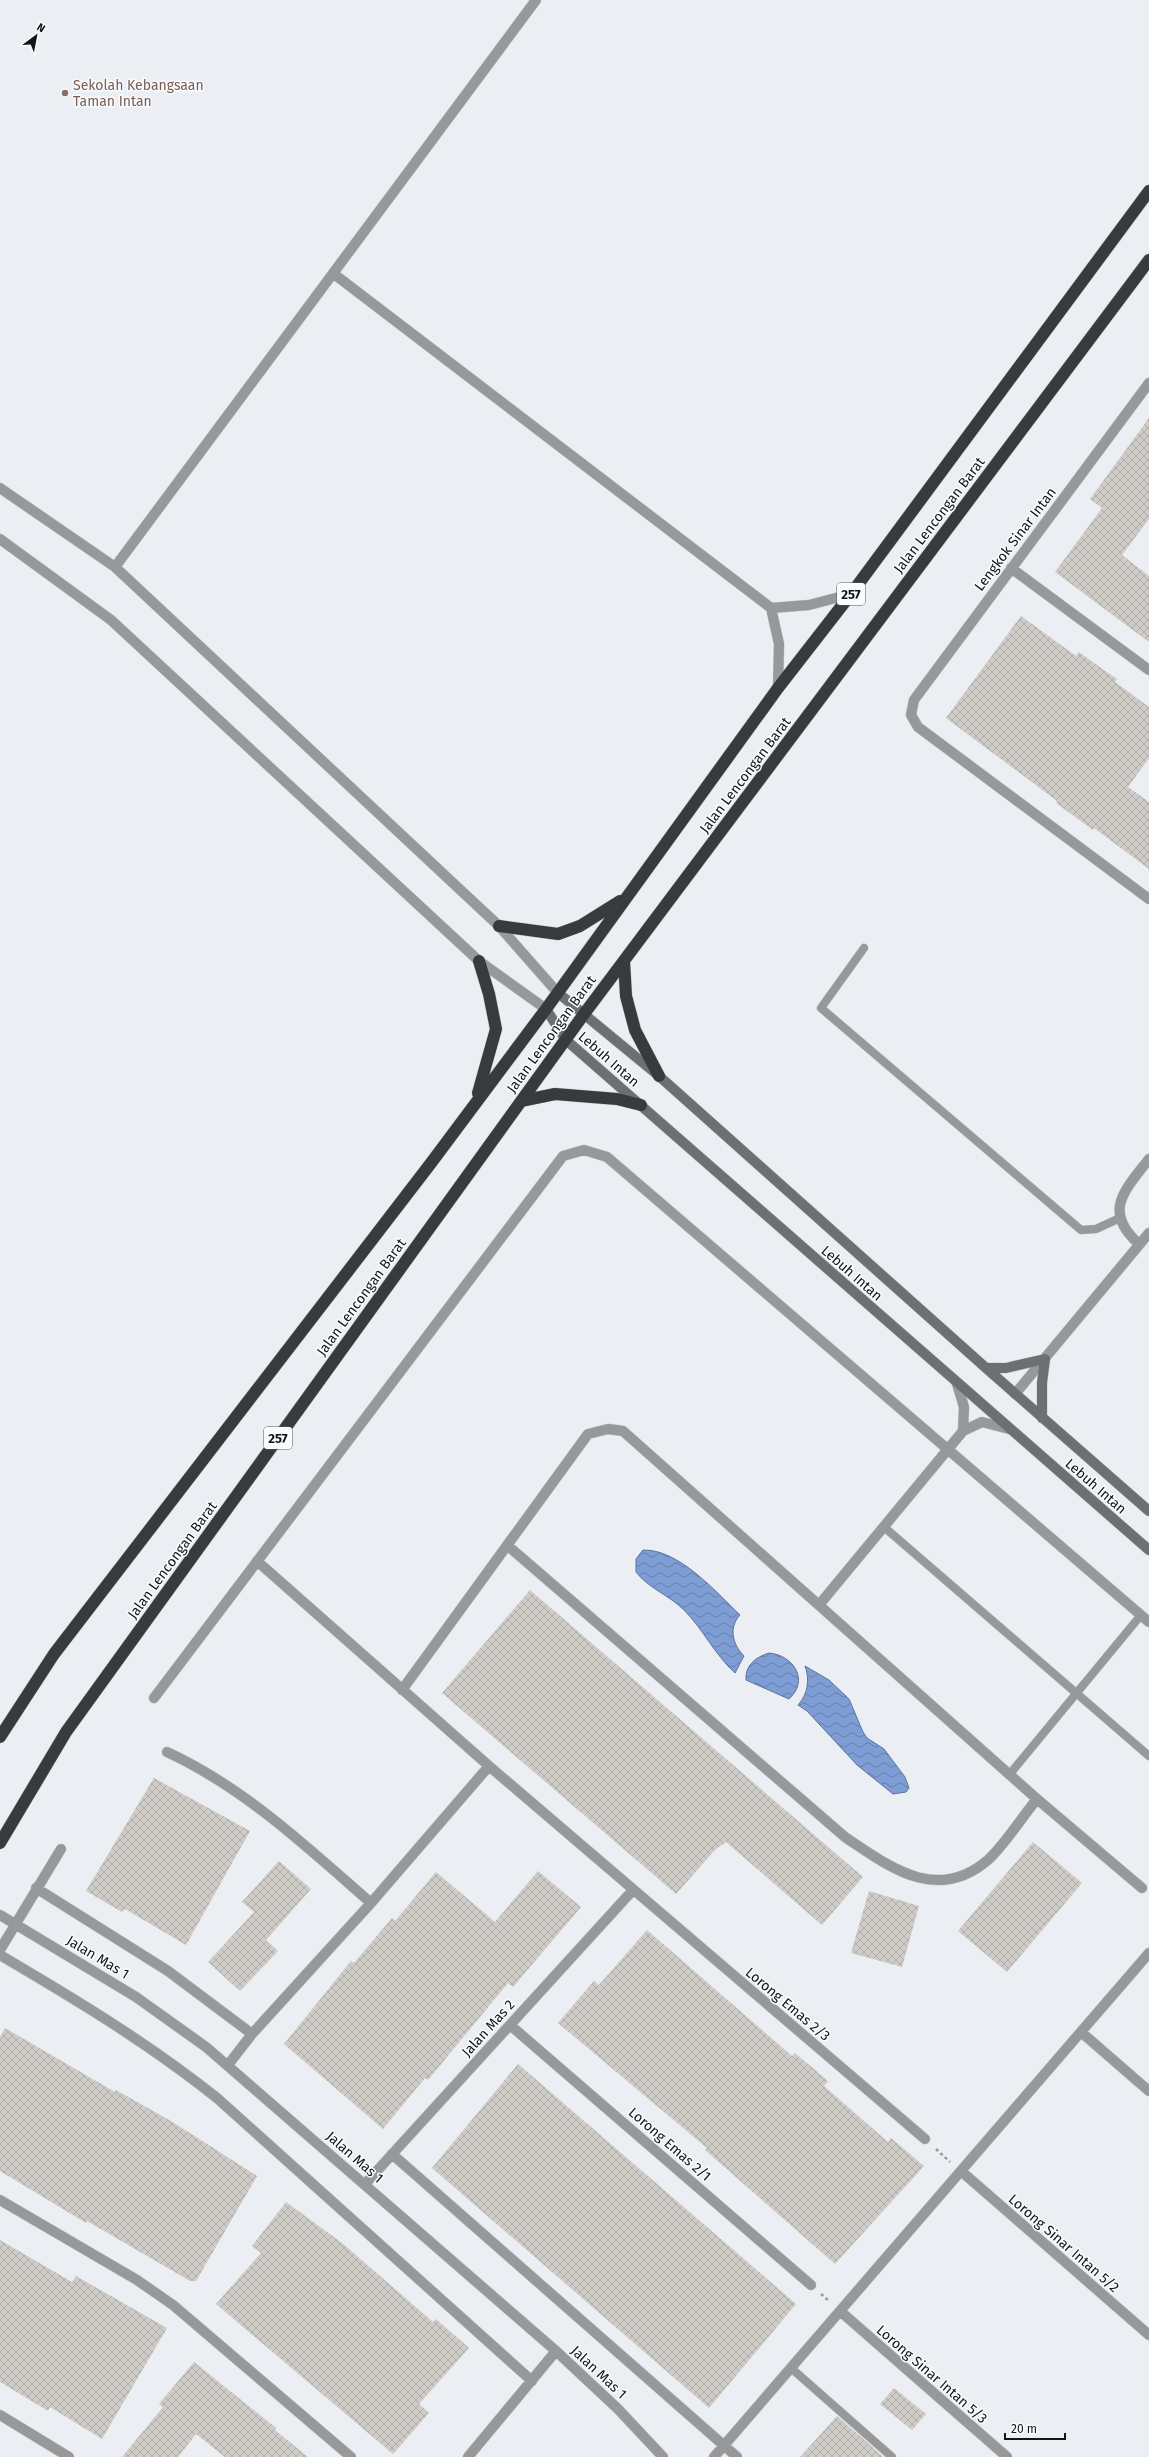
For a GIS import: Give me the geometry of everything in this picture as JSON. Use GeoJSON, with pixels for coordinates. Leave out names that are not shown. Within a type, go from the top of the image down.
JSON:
{"type":"FeatureCollection","features":[{"type":"Feature","properties":{"kind":"highway","name":"Jalan Lencongan Barat"},"geometry":{"type":"LineString","coordinates":[[0,1737],[54,1654],[475,1104],[546,1009],[778,688],[851,594],[1149,191]]}},
{"type":"Feature","properties":{"kind":"highway","name":"Jalan Lencongan Barat"},"geometry":{"type":"LineString","coordinates":[[0,1843],[66,1732],[584,1014],[1149,260]]}},
{"type":"Feature","properties":{"kind":"highway"},"geometry":{"type":"LineString","coordinates":[[499,926],[558,934],[580,926],[626,897]]}},
{"type":"Feature","properties":{"kind":"highway"},"geometry":{"type":"LineString","coordinates":[[475,1104],[489,1059],[496,1029],[490,994],[479,961]]}},
{"type":"Feature","properties":{"kind":"highway"},"geometry":{"type":"LineString","coordinates":[[624,961],[626,996],[635,1030],[659,1076]]}},
{"type":"Feature","properties":{"kind":"highway"},"geometry":{"type":"LineString","coordinates":[[521,1101],[555,1094],[617,1100],[640,1105]]}},
{"type":"Feature","properties":{"kind":"main road","name":"Lebuh Intan"},"geometry":{"type":"LineString","coordinates":[[557,992],[659,1076],[1042,1418],[1149,1511]]}},
{"type":"Feature","properties":{"kind":"main road","name":"Lebuh Intan"},"geometry":{"type":"LineString","coordinates":[[546,1009],[566,1040],[957,1384],[1149,1550]]}},
{"type":"Feature","properties":{"kind":"main road"},"geometry":{"type":"LineString","coordinates":[[986,1368],[1006,1368],[1045,1359],[1042,1383],[1042,1418]]}},
{"type":"Feature","properties":{"kind":"street"},"geometry":{"type":"LineString","coordinates":[[115,567],[536,0]]}},
{"type":"Feature","properties":{"kind":"street"},"geometry":{"type":"LineString","coordinates":[[334,274],[771,608],[779,644],[778,688]]}},
{"type":"Feature","properties":{"kind":"street","name":"Lengkok Sinar Intan"},"geometry":{"type":"LineString","coordinates":[[1149,383],[914,700],[911,715],[918,727],[1149,899]]}},
{"type":"Feature","properties":{"kind":"street"},"geometry":{"type":"LineString","coordinates":[[0,488],[115,567],[499,926],[557,992]]}},
{"type":"Feature","properties":{"kind":"street"},"geometry":{"type":"LineString","coordinates":[[0,539],[111,620],[479,961],[546,1009]]}},
{"type":"Feature","properties":{"kind":"street"},"geometry":{"type":"LineString","coordinates":[[1011,568],[1149,670]]}},
{"type":"Feature","properties":{"kind":"street"},"geometry":{"type":"LineString","coordinates":[[771,608],[809,605],[851,594]]}},
{"type":"Feature","properties":{"kind":"street"},"geometry":{"type":"LineString","coordinates":[[154,1698],[563,1156],[584,1150],[607,1157],[1149,1622]]}},
{"type":"Feature","properties":{"kind":"street"},"geometry":{"type":"LineString","coordinates":[[1140,1244],[1129,1235],[1120,1218],[1119,1205],[1123,1192],[1149,1159]]}},
{"type":"Feature","properties":{"kind":"street"},"geometry":{"type":"LineString","coordinates":[[1015,1394],[1149,1233]]}},
{"type":"Feature","properties":{"kind":"street"},"geometry":{"type":"LineString","coordinates":[[957,1384],[964,1407],[963,1431]]}},
{"type":"Feature","properties":{"kind":"street"},"geometry":{"type":"LineString","coordinates":[[818,1605],[963,1431],[982,1422],[1009,1429]]}},
{"type":"Feature","properties":{"kind":"street"},"geometry":{"type":"LineString","coordinates":[[402,1690],[588,1434],[608,1429],[623,1431],[1037,1799],[1142,1888]]}},
{"type":"Feature","properties":{"kind":"street"},"geometry":{"type":"LineString","coordinates":[[507,1545],[845,1837],[893,1869],[924,1880],[952,1881],[990,1858],[1037,1799]]}},
{"type":"Feature","properties":{"kind":"street","name":"Lorong Emas 2/3"},"geometry":{"type":"LineString","coordinates":[[257,1561],[489,1766],[925,2139]]}},
{"type":"Feature","properties":{"kind":"street"},"geometry":{"type":"LineString","coordinates":[[167,1752],[193,1764],[251,1802],[287,1830],[371,1903]]}},
{"type":"Feature","properties":{"kind":"street"},"geometry":{"type":"LineString","coordinates":[[228,2065],[252,2034],[371,1903],[489,1766]]}},
{"type":"Feature","properties":{"kind":"street"},"geometry":{"type":"LineString","coordinates":[[0,1950],[36,1888],[61,1849]]}},
{"type":"Feature","properties":{"kind":"street"},"geometry":{"type":"LineString","coordinates":[[36,1888],[168,1971],[252,2034]]}},
{"type":"Feature","properties":{"kind":"street","name":"Jalan Mas 2"},"geometry":{"type":"LineString","coordinates":[[365,2184],[633,1890]]}},
{"type":"Feature","properties":{"kind":"street","name":"Jalan Mas 1"},"geometry":{"type":"LineString","coordinates":[[0,1915],[143,2001],[176,2023],[228,2065],[556,2351],[618,2409],[663,2457]]}},
{"type":"Feature","properties":{"kind":"street"},"geometry":{"type":"LineString","coordinates":[[714,2457],[1149,1953]]}},
{"type":"Feature","properties":{"kind":"street"},"geometry":{"type":"LineString","coordinates":[[0,1955],[112,2022],[170,2061],[217,2098],[532,2381]]}},
{"type":"Feature","properties":{"kind":"street","name":"Lorong Emas 2/1"},"geometry":{"type":"LineString","coordinates":[[510,2025],[811,2285]]}},
{"type":"Feature","properties":{"kind":"street"},"geometry":{"type":"LineString","coordinates":[[1081,2032],[1149,2091]]}},
{"type":"Feature","properties":{"kind":"street"},"geometry":{"type":"LineString","coordinates":[[392,2154],[737,2457]]}},
{"type":"Feature","properties":{"kind":"street","name":"Lorong Sinar Intan 5/2"},"geometry":{"type":"LineString","coordinates":[[961,2171],[1149,2335]]}},
{"type":"Feature","properties":{"kind":"street"},"geometry":{"type":"LineString","coordinates":[[0,2200],[137,2280],[173,2305],[351,2457]]}},
{"type":"Feature","properties":{"kind":"street","name":"Lorong Sinar Intan 5/3"},"geometry":{"type":"LineString","coordinates":[[840,2311],[1007,2457]]}},
{"type":"Feature","properties":{"kind":"street"},"geometry":{"type":"LineString","coordinates":[[468,2457],[556,2351]]}},
{"type":"Feature","properties":{"kind":"street"},"geometry":{"type":"LineString","coordinates":[[0,2414],[69,2457]]}},
{"type":"Feature","properties":{"kind":"lane"},"geometry":{"type":"LineString","coordinates":[[864,948],[820,1008],[1081,1230],[1096,1229],[1120,1218]]}},
{"type":"Feature","properties":{"kind":"lane"},"geometry":{"type":"LineString","coordinates":[[884,1527],[1149,1756]]}},
{"type":"Feature","properties":{"kind":"lane"},"geometry":{"type":"LineString","coordinates":[[1010,1775],[1141,1615]]}},
{"type":"Feature","properties":{"kind":"lane"},"geometry":{"type":"LineString","coordinates":[[791,2368],[892,2457]]}},
{"type":"Feature","properties":{"kind":"path"},"geometry":{"type":"LineString","coordinates":[[925,2139],[961,2171]]}},
{"type":"Feature","properties":{"kind":"path"},"geometry":{"type":"LineString","coordinates":[[811,2285],[840,2311]]}},
{"type":"Feature","properties":{"kind":"water"},"geometry":{"type":"Polygon","coordinates":[[[643,1550],[670,1556],[683,1564],[708,1584],[740,1615],[734,1625],[733,1636],[737,1647],[744,1656],[735,1673],[721,1658],[691,1617],[672,1600],[646,1583],[636,1572],[636,1559],[643,1550]]]}},
{"type":"Feature","properties":{"kind":"water"},"geometry":{"type":"Polygon","coordinates":[[[769,1653],[785,1658],[796,1670],[798,1684],[795,1692],[789,1699],[746,1680],[747,1670],[752,1662],[769,1653]]]}},
{"type":"Feature","properties":{"kind":"water"},"geometry":{"type":"Polygon","coordinates":[[[805,1666],[829,1680],[849,1699],[867,1738],[884,1749],[905,1777],[909,1788],[906,1792],[893,1794],[857,1765],[807,1711],[798,1705],[804,1696],[808,1681],[805,1666]]]}},
{"type":"Feature","properties":{"kind":"building"},"geometry":{"type":"Polygon","coordinates":[[[1149,418],[1149,519],[1122,555],[1149,576],[1149,642],[1055,572],[1102,508],[1090,499],[1149,418]]]}},
{"type":"Feature","properties":{"kind":"building"},"geometry":{"type":"Polygon","coordinates":[[[1021,616],[1076,656],[1079,652],[1117,679],[1115,682],[1149,707],[1149,758],[1128,787],[1149,802],[1149,869],[1094,828],[1093,830],[1056,803],[1057,801],[946,718],[1021,616]]]}},
{"type":"Feature","properties":{"kind":"building"},"geometry":{"type":"Polygon","coordinates":[[[530,1590],[863,1877],[822,1925],[726,1842],[715,1850],[676,1894],[442,1693],[530,1590]]]}},
{"type":"Feature","properties":{"kind":"building"},"geometry":{"type":"Polygon","coordinates":[[[154,1778],[250,1831],[186,1945],[125,1909],[122,1912],[86,1891],[154,1778]]]}},
{"type":"Feature","properties":{"kind":"building"},"geometry":{"type":"Polygon","coordinates":[[[1033,1842],[1082,1883],[1007,1972],[958,1931],[1033,1842]]]}},
{"type":"Feature","properties":{"kind":"building"},"geometry":{"type":"Polygon","coordinates":[[[279,1861],[311,1889],[266,1940],[278,1951],[240,1991],[208,1962],[254,1912],[242,1902],[279,1861]]]}},
{"type":"Feature","properties":{"kind":"building"},"geometry":{"type":"Polygon","coordinates":[[[538,1871],[581,1907],[513,1987],[508,1983],[428,2080],[425,2078],[383,2129],[284,2044],[351,1961],[354,1963],[392,1918],[395,1921],[436,1872],[495,1922],[538,1871]]]}},
{"type":"Feature","properties":{"kind":"building"},"geometry":{"type":"Polygon","coordinates":[[[869,1891],[919,1906],[902,1967],[851,1953],[869,1891]]]}},
{"type":"Feature","properties":{"kind":"building"},"geometry":{"type":"Polygon","coordinates":[[[647,1930],[792,2056],[795,2053],[828,2081],[824,2086],[888,2142],[891,2138],[924,2166],[835,2264],[705,2150],[707,2148],[558,2023],[594,1981],[599,1985],[647,1930]]]}},
{"type":"Feature","properties":{"kind":"building"},"geometry":{"type":"Polygon","coordinates":[[[5,2028],[115,2092],[116,2090],[171,2121],[257,2176],[196,2281],[190,2281],[87,2221],[86,2223],[0,2171],[0,2037],[5,2028]]]}},
{"type":"Feature","properties":{"kind":"building"},"geometry":{"type":"Polygon","coordinates":[[[518,2064],[796,2304],[709,2408],[432,2168],[518,2064]]]}},
{"type":"Feature","properties":{"kind":"building"},"geometry":{"type":"Polygon","coordinates":[[[286,2202],[342,2243],[433,2322],[436,2319],[469,2348],[419,2404],[429,2413],[393,2454],[216,2304],[261,2253],[252,2246],[286,2202]]]}},
{"type":"Feature","properties":{"kind":"building"},"geometry":{"type":"Polygon","coordinates":[[[0,2240],[72,2282],[76,2276],[167,2328],[102,2439],[50,2407],[48,2411],[0,2382],[0,2240]]]}},
{"type":"Feature","properties":{"kind":"building"},"geometry":{"type":"Polygon","coordinates":[[[194,2362],[276,2428],[275,2430],[308,2457],[225,2457],[196,2434],[178,2457],[122,2457],[163,2407],[159,2404],[194,2362]]]}},
{"type":"Feature","properties":{"kind":"building"},"geometry":{"type":"Polygon","coordinates":[[[894,2388],[926,2414],[912,2430],[880,2404],[894,2388]]]}},
{"type":"Feature","properties":{"kind":"building"},"geometry":{"type":"Polygon","coordinates":[[[837,2416],[860,2436],[883,2457],[800,2457],[837,2416]]]}},
{"type":"Feature","properties":{"kind":"place","name":"Sekolah Kebangsaan Taman Intan"},"geometry":{"type":"Point","coordinates":[65,93]}}]}
